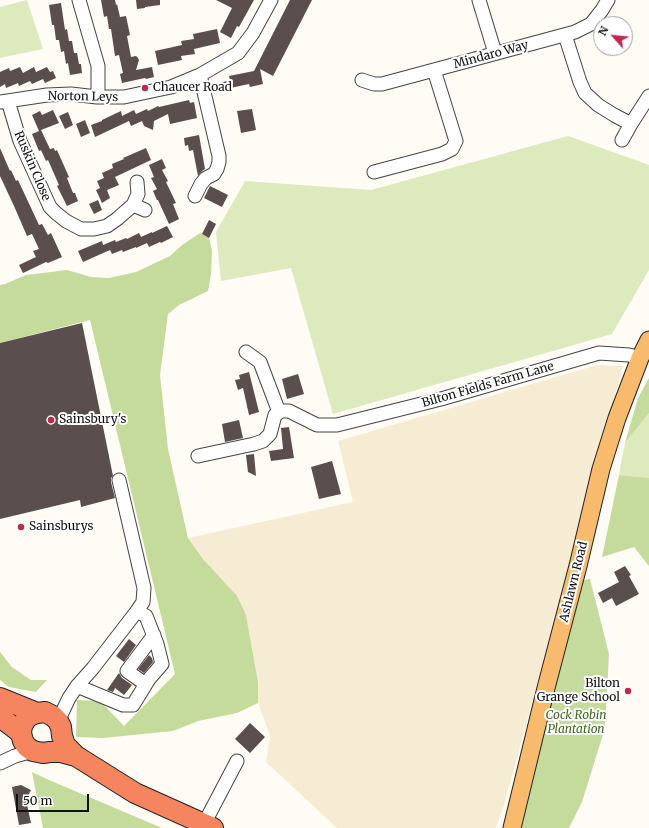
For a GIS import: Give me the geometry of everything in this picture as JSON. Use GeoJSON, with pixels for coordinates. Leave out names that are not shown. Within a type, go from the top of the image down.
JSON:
{"type":"FeatureCollection","features":[{"type":"Feature","properties":{"kind":"highway"},"geometry":{"type":"LineString","coordinates":[[0,698],[50,721],[65,745],[76,756],[135,793],[208,826]]}},
{"type":"Feature","properties":{"kind":"highway"},"geometry":{"type":"LineString","coordinates":[[28,747],[22,726],[26,719],[31,715],[50,721]]}},
{"type":"Feature","properties":{"kind":"highway"},"geometry":{"type":"LineString","coordinates":[[0,717],[28,747],[76,756]]}},
{"type":"Feature","properties":{"kind":"highway"},"geometry":{"type":"LineString","coordinates":[[28,747],[55,748],[59,743],[50,721]]}},
{"type":"Feature","properties":{"kind":"main road","name":"Ashlawn Road"},"geometry":{"type":"LineString","coordinates":[[512,828],[602,469],[617,418],[640,358],[649,340]]}},
{"type":"Feature","properties":{"kind":"street"},"geometry":{"type":"LineString","coordinates":[[78,0],[98,66],[97,97]]}},
{"type":"Feature","properties":{"kind":"street","name":"Norton Leys"},"geometry":{"type":"LineString","coordinates":[[4,101],[47,95],[71,94],[97,97],[124,97],[171,87],[200,75],[238,53],[253,33],[271,0]]}},
{"type":"Feature","properties":{"kind":"street"},"geometry":{"type":"LineString","coordinates":[[479,0],[496,54]]}},
{"type":"Feature","properties":{"kind":"street","name":"Mindaro Way"},"geometry":{"type":"LineString","coordinates":[[362,80],[374,84],[382,84],[575,32],[591,24],[608,0]]}},
{"type":"Feature","properties":{"kind":"street"},"geometry":{"type":"LineString","coordinates":[[565,35],[585,94],[598,105],[631,124]]}},
{"type":"Feature","properties":{"kind":"street"},"geometry":{"type":"LineString","coordinates":[[374,172],[442,154],[452,149],[456,142],[434,70]]}},
{"type":"Feature","properties":{"kind":"street"},"geometry":{"type":"LineString","coordinates":[[195,196],[206,178],[214,174],[219,162],[219,156],[200,75]]}},
{"type":"Feature","properties":{"kind":"street"},"geometry":{"type":"LineString","coordinates":[[622,140],[649,96]]}},
{"type":"Feature","properties":{"kind":"street","name":"Ruskin Close"},"geometry":{"type":"LineString","coordinates":[[4,101],[9,107],[20,141],[50,207],[66,221],[81,229],[94,229],[107,226],[139,208],[137,182]]}},
{"type":"Feature","properties":{"kind":"street"},"geometry":{"type":"LineString","coordinates":[[198,456],[254,444],[263,441],[270,434],[276,415],[279,412],[260,362],[246,352]]}},
{"type":"Feature","properties":{"kind":"street","name":"Bilton Fields Farm Lane"},"geometry":{"type":"LineString","coordinates":[[279,412],[289,411],[317,425],[337,425],[441,399],[599,353],[629,355],[640,358]]}},
{"type":"Feature","properties":{"kind":"street"},"geometry":{"type":"LineString","coordinates":[[50,721],[144,602],[144,588],[119,480]]}},
{"type":"Feature","properties":{"kind":"street"},"geometry":{"type":"LineString","coordinates":[[79,683],[123,705],[133,705],[147,681],[162,664],[154,634],[146,616],[137,611]]}},
{"type":"Feature","properties":{"kind":"street"},"geometry":{"type":"LineString","coordinates":[[147,681],[127,671],[154,634]]}},
{"type":"Feature","properties":{"kind":"street"},"geometry":{"type":"LineString","coordinates":[[0,763],[28,747]]}},
{"type":"Feature","properties":{"kind":"street"},"geometry":{"type":"LineString","coordinates":[[208,826],[237,761]]}},
{"type":"Feature","properties":{"kind":"shaded area"},"geometry":{"type":"Polygon","coordinates":[[[597,365],[623,366],[506,798],[496,828],[337,828],[266,762],[270,736],[258,703],[258,682],[246,615],[188,538],[353,502],[338,441],[597,365]]]}},
{"type":"Feature","properties":{"kind":"green space"},"geometry":{"type":"Polygon","coordinates":[[[27,0],[43,49],[0,58],[0,7],[27,0]]]}},
{"type":"Feature","properties":{"kind":"green space"},"geometry":{"type":"Polygon","coordinates":[[[568,136],[649,165],[649,270],[612,334],[333,414],[291,268],[221,281],[216,232],[245,181],[371,190],[568,136]]]}},
{"type":"Feature","properties":{"kind":"green space"},"geometry":{"type":"Polygon","coordinates":[[[200,233],[209,238],[212,251],[211,274],[208,291],[179,305],[168,314],[160,375],[168,449],[188,538],[204,560],[237,596],[246,615],[258,682],[258,703],[237,713],[198,721],[173,731],[103,738],[76,737],[77,700],[100,701],[124,726],[175,674],[90,320],[0,343],[0,285],[26,275],[67,270],[91,277],[109,278],[136,272],[170,256],[182,245],[200,233]]]}},
{"type":"Feature","properties":{"kind":"green space"},"geometry":{"type":"Polygon","coordinates":[[[649,378],[649,413],[625,443],[638,398],[649,378]]]}},
{"type":"Feature","properties":{"kind":"green space"},"geometry":{"type":"Polygon","coordinates":[[[649,413],[649,478],[619,475],[625,443],[649,413]]]}},
{"type":"Feature","properties":{"kind":"green space"},"geometry":{"type":"Polygon","coordinates":[[[619,475],[649,478],[649,566],[634,547],[602,557],[619,475]]]}},
{"type":"Feature","properties":{"kind":"green space","name":"Cock Robin Plantation"},"geometry":{"type":"Polygon","coordinates":[[[590,579],[609,654],[605,728],[582,802],[569,828],[516,828],[580,581],[590,579]]]}},
{"type":"Feature","properties":{"kind":"green space"},"geometry":{"type":"Polygon","coordinates":[[[0,652],[12,667],[31,680],[47,680],[36,692],[9,687],[0,680],[0,652]]]}},
{"type":"Feature","properties":{"kind":"green space"},"geometry":{"type":"Polygon","coordinates":[[[32,772],[49,780],[162,828],[43,828],[32,772]]]}},
{"type":"Feature","properties":{"kind":"building"},"geometry":{"type":"Polygon","coordinates":[[[101,0],[115,0],[120,17],[126,16],[130,35],[127,36],[131,57],[136,56],[139,60],[136,70],[152,67],[154,77],[122,83],[120,74],[123,73],[119,55],[115,56],[111,29],[109,29],[107,16],[104,17],[101,0]]]}},
{"type":"Feature","properties":{"kind":"building"},"geometry":{"type":"Polygon","coordinates":[[[136,0],[160,0],[160,5],[137,9],[136,0]]]}},
{"type":"Feature","properties":{"kind":"building"},"geometry":{"type":"Polygon","coordinates":[[[216,0],[254,0],[231,38],[220,32],[232,8],[216,0]]]}},
{"type":"Feature","properties":{"kind":"building"},"geometry":{"type":"Polygon","coordinates":[[[290,0],[312,0],[273,76],[260,69],[263,84],[250,87],[249,84],[221,90],[220,83],[230,80],[229,76],[254,71],[290,0]]]}},
{"type":"Feature","properties":{"kind":"building"},"geometry":{"type":"Polygon","coordinates":[[[61,3],[65,30],[67,29],[69,41],[72,41],[74,53],[77,53],[79,64],[81,64],[82,73],[70,75],[68,63],[66,64],[64,51],[61,52],[59,40],[56,40],[49,5],[61,3]]]}},
{"type":"Feature","properties":{"kind":"building"},"geometry":{"type":"Polygon","coordinates":[[[217,29],[220,43],[194,49],[195,54],[181,56],[182,60],[158,65],[155,51],[182,45],[181,41],[194,39],[193,34],[217,29]]]}},
{"type":"Feature","properties":{"kind":"building"},"geometry":{"type":"Polygon","coordinates":[[[20,67],[23,73],[34,67],[36,72],[47,67],[50,72],[53,71],[56,78],[45,83],[43,79],[32,84],[30,81],[19,86],[18,83],[6,88],[5,84],[0,87],[0,72],[9,68],[10,71],[20,67]]]}},
{"type":"Feature","properties":{"kind":"building"},"geometry":{"type":"Polygon","coordinates":[[[189,100],[190,103],[194,102],[197,118],[170,124],[168,114],[154,121],[153,130],[144,126],[142,121],[131,126],[129,121],[95,137],[91,125],[121,111],[122,116],[134,110],[136,114],[147,109],[148,111],[158,106],[189,100]]]}},
{"type":"Feature","properties":{"kind":"building"},"geometry":{"type":"Polygon","coordinates":[[[252,109],[256,130],[241,133],[237,111],[252,109]]]}},
{"type":"Feature","properties":{"kind":"building"},"geometry":{"type":"Polygon","coordinates":[[[53,110],[59,123],[41,130],[50,149],[54,148],[55,151],[57,150],[69,177],[67,178],[73,193],[75,193],[78,201],[67,206],[57,186],[59,185],[48,160],[46,161],[41,150],[39,151],[32,134],[39,131],[32,115],[40,111],[42,115],[53,110]]]}},
{"type":"Feature","properties":{"kind":"building"},"geometry":{"type":"Polygon","coordinates":[[[68,112],[73,125],[65,129],[59,116],[68,112]]]}},
{"type":"Feature","properties":{"kind":"building"},"geometry":{"type":"Polygon","coordinates":[[[85,120],[90,133],[81,137],[76,124],[85,120]]]}},
{"type":"Feature","properties":{"kind":"building"},"geometry":{"type":"Polygon","coordinates":[[[199,135],[205,169],[198,176],[193,150],[189,151],[188,145],[185,146],[184,138],[199,135]]]}},
{"type":"Feature","properties":{"kind":"building"},"geometry":{"type":"Polygon","coordinates":[[[0,148],[10,171],[11,170],[16,181],[18,180],[39,225],[42,224],[48,235],[51,233],[62,257],[48,263],[46,262],[23,273],[19,265],[36,257],[33,251],[39,249],[32,234],[27,236],[0,176],[0,148]]]}},
{"type":"Feature","properties":{"kind":"building"},"geometry":{"type":"Polygon","coordinates":[[[146,148],[151,160],[115,177],[119,185],[107,190],[110,198],[102,203],[96,190],[100,188],[97,181],[104,178],[102,173],[113,168],[112,164],[146,148]]]}},
{"type":"Feature","properties":{"kind":"building"},"geometry":{"type":"Polygon","coordinates":[[[162,159],[166,168],[162,170],[168,181],[166,182],[176,203],[173,204],[179,219],[169,224],[153,191],[157,189],[151,178],[154,177],[149,165],[162,159]]]}},
{"type":"Feature","properties":{"kind":"building"},"geometry":{"type":"Polygon","coordinates":[[[210,186],[228,195],[222,207],[204,198],[210,186]]]}},
{"type":"Feature","properties":{"kind":"building"},"geometry":{"type":"Polygon","coordinates":[[[98,200],[102,210],[94,214],[89,204],[98,200]]]}},
{"type":"Feature","properties":{"kind":"building"},"geometry":{"type":"Polygon","coordinates":[[[209,220],[216,224],[209,238],[202,234],[209,220]]]}},
{"type":"Feature","properties":{"kind":"building"},"geometry":{"type":"Polygon","coordinates":[[[167,226],[173,237],[149,247],[147,243],[136,248],[123,252],[122,250],[112,254],[110,250],[83,262],[78,251],[102,241],[103,245],[115,240],[116,242],[126,238],[127,239],[139,233],[141,237],[167,226]]]}},
{"type":"Feature","properties":{"kind":"building","name":"Sainsbury's"},"geometry":{"type":"Polygon","coordinates":[[[82,323],[113,476],[111,478],[111,482],[115,498],[81,507],[80,500],[0,519],[0,343],[82,323]]]}},
{"type":"Feature","properties":{"kind":"building"},"geometry":{"type":"Polygon","coordinates":[[[249,372],[259,412],[249,415],[243,388],[238,390],[235,380],[240,379],[239,375],[249,372]]]}},
{"type":"Feature","properties":{"kind":"building"},"geometry":{"type":"Polygon","coordinates":[[[298,374],[304,394],[287,399],[282,379],[298,374]]]}},
{"type":"Feature","properties":{"kind":"building"},"geometry":{"type":"Polygon","coordinates":[[[239,420],[243,438],[225,442],[222,424],[239,420]]]}},
{"type":"Feature","properties":{"kind":"building"},"geometry":{"type":"Polygon","coordinates":[[[289,427],[294,458],[271,461],[269,451],[283,449],[281,428],[289,427]]]}},
{"type":"Feature","properties":{"kind":"building"},"geometry":{"type":"Polygon","coordinates":[[[254,454],[256,476],[248,472],[246,455],[254,454]]]}},
{"type":"Feature","properties":{"kind":"building"},"geometry":{"type":"Polygon","coordinates":[[[332,461],[341,494],[319,499],[311,467],[332,461]]]}},
{"type":"Feature","properties":{"kind":"building"},"geometry":{"type":"Polygon","coordinates":[[[625,566],[631,575],[629,576],[639,594],[616,606],[612,598],[603,603],[598,593],[619,582],[614,572],[625,566]]]}},
{"type":"Feature","properties":{"kind":"building"},"geometry":{"type":"Polygon","coordinates":[[[129,639],[136,645],[124,662],[116,656],[129,639]]]}},
{"type":"Feature","properties":{"kind":"building"},"geometry":{"type":"Polygon","coordinates":[[[149,655],[153,662],[144,673],[138,669],[149,655]]]}},
{"type":"Feature","properties":{"kind":"building"},"geometry":{"type":"Polygon","coordinates":[[[119,673],[122,678],[132,685],[124,695],[115,688],[113,692],[107,690],[119,673]]]}},
{"type":"Feature","properties":{"kind":"building"},"geometry":{"type":"Polygon","coordinates":[[[250,723],[265,737],[250,753],[235,739],[250,723]]]}},
{"type":"Feature","properties":{"kind":"building"},"geometry":{"type":"Polygon","coordinates":[[[21,785],[31,790],[26,800],[31,823],[19,825],[12,787],[21,785]]]}},
{"type":"Feature","properties":{"kind":"place","name":"Chaucer Road"},"geometry":{"type":"Point","coordinates":[145,88]}},
{"type":"Feature","properties":{"kind":"place","name":"Sainsbury's"},"geometry":{"type":"Point","coordinates":[51,420]}},
{"type":"Feature","properties":{"kind":"place","name":"Sainsburys"},"geometry":{"type":"Point","coordinates":[21,527]}},
{"type":"Feature","properties":{"kind":"place","name":"Bilton Grange School"},"geometry":{"type":"Point","coordinates":[628,691]}}]}
